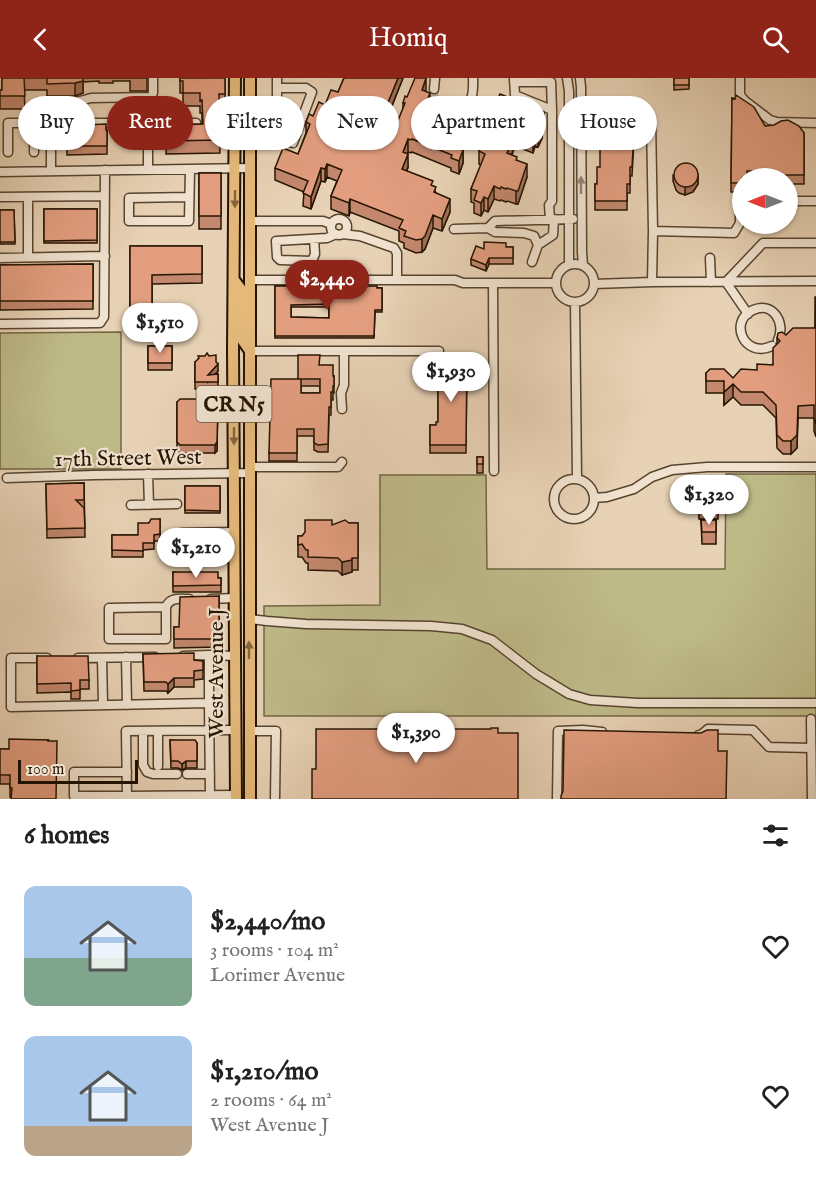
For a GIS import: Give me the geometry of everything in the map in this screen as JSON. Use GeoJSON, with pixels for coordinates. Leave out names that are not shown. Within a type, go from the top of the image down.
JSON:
{"type":"FeatureCollection","features":[{"type":"Feature","properties":{"kind":"main road","name":"West Avenue J"},"geometry":{"type":"LineString","coordinates":[[235,78],[234,668],[238,798]]}},
{"type":"Feature","properties":{"kind":"main road","name":"West Avenue J"},"geometry":{"type":"LineString","coordinates":[[250,78],[250,799]]}},
{"type":"Feature","properties":{"kind":"main road"},"geometry":{"type":"LineString","coordinates":[[234,280],[243,292],[243,341],[250,351]]}},
{"type":"Feature","properties":{"kind":"main road"},"geometry":{"type":"LineString","coordinates":[[233,351],[243,360],[243,396],[250,409]]}},
{"type":"Feature","properties":{"kind":"main road"},"geometry":{"type":"LineString","coordinates":[[234,668],[243,676],[243,720],[249,731]]}},
{"type":"Feature","properties":{"kind":"street"},"geometry":{"type":"LineString","coordinates":[[95,98],[151,97],[153,78]]}},
{"type":"Feature","properties":{"kind":"street"},"geometry":{"type":"LineString","coordinates":[[434,89],[435,78]]}},
{"type":"Feature","properties":{"kind":"street"},"geometry":{"type":"LineString","coordinates":[[473,78],[473,96]]}},
{"type":"Feature","properties":{"kind":"street"},"geometry":{"type":"LineString","coordinates":[[567,78],[569,96]]}},
{"type":"Feature","properties":{"kind":"street"},"geometry":{"type":"LineString","coordinates":[[580,78],[581,96]]}},
{"type":"Feature","properties":{"kind":"street"},"geometry":{"type":"LineString","coordinates":[[740,78],[740,95],[770,120],[777,123],[816,123]]}},
{"type":"Feature","properties":{"kind":"street"},"geometry":{"type":"LineString","coordinates":[[532,262],[538,245],[553,235],[549,205],[552,201],[552,111],[551,82],[514,80],[515,94],[552,111]]}},
{"type":"Feature","properties":{"kind":"street"},"geometry":{"type":"LineString","coordinates":[[278,83],[306,88],[312,92],[293,143],[278,137],[278,83]]}},
{"type":"Feature","properties":{"kind":"street"},"geometry":{"type":"LineString","coordinates":[[8,152],[8,123],[18,123]]}},
{"type":"Feature","properties":{"kind":"street"},"geometry":{"type":"LineString","coordinates":[[51,150],[51,171]]}},
{"type":"Feature","properties":{"kind":"street"},"geometry":{"type":"LineString","coordinates":[[148,150],[148,169]]}},
{"type":"Feature","properties":{"kind":"street"},"geometry":{"type":"LineString","coordinates":[[569,150],[569,264]]}},
{"type":"Feature","properties":{"kind":"street"},"geometry":{"type":"LineString","coordinates":[[581,150],[583,265]]}},
{"type":"Feature","properties":{"kind":"street"},"geometry":{"type":"LineString","coordinates":[[652,150],[652,282]]}},
{"type":"Feature","properties":{"kind":"street"},"geometry":{"type":"LineString","coordinates":[[0,172],[250,168]]}},
{"type":"Feature","properties":{"kind":"street"},"geometry":{"type":"LineString","coordinates":[[189,197],[129,198],[129,220],[189,221],[190,169]]}},
{"type":"Feature","properties":{"kind":"street"},"geometry":{"type":"LineString","coordinates":[[0,324],[100,323],[104,317],[105,170]]}},
{"type":"Feature","properties":{"kind":"street"},"geometry":{"type":"LineString","coordinates":[[28,196],[28,257]]}},
{"type":"Feature","properties":{"kind":"street"},"geometry":{"type":"LineString","coordinates":[[0,197],[104,196]]}},
{"type":"Feature","properties":{"kind":"street"},"geometry":{"type":"LineString","coordinates":[[798,201],[816,201]]}},
{"type":"Feature","properties":{"kind":"street"},"geometry":{"type":"LineString","coordinates":[[314,239],[315,254],[312,261],[280,260],[277,257],[276,241],[327,238],[339,234],[346,228],[344,221],[337,219],[331,224]]}},
{"type":"Feature","properties":{"kind":"street"},"geometry":{"type":"LineString","coordinates":[[488,228],[495,221],[581,219]]}},
{"type":"Feature","properties":{"kind":"street"},"geometry":{"type":"LineString","coordinates":[[251,221],[323,221],[331,224]]}},
{"type":"Feature","properties":{"kind":"street"},"geometry":{"type":"LineString","coordinates":[[331,224],[332,231],[339,234],[360,236],[394,248],[397,253],[397,280]]}},
{"type":"Feature","properties":{"kind":"street"},"geometry":{"type":"LineString","coordinates":[[454,229],[488,228],[495,232],[524,233],[534,237],[538,245]]}},
{"type":"Feature","properties":{"kind":"street"},"geometry":{"type":"LineString","coordinates":[[653,231],[732,232]]}},
{"type":"Feature","properties":{"kind":"street"},"geometry":{"type":"LineString","coordinates":[[726,282],[763,243],[816,243]]}},
{"type":"Feature","properties":{"kind":"street"},"geometry":{"type":"LineString","coordinates":[[0,258],[105,256]]}},
{"type":"Feature","properties":{"kind":"street"},"geometry":{"type":"LineString","coordinates":[[710,258],[711,282]]}},
{"type":"Feature","properties":{"kind":"street"},"geometry":{"type":"LineString","coordinates":[[569,264],[583,265],[593,275],[594,284],[591,293],[580,302],[570,302],[561,297],[556,289],[559,272],[569,264]]}},
{"type":"Feature","properties":{"kind":"street"},"geometry":{"type":"LineString","coordinates":[[251,280],[455,280],[463,283],[556,283]]}},
{"type":"Feature","properties":{"kind":"street"},"geometry":{"type":"LineString","coordinates":[[726,282],[748,314]]}},
{"type":"Feature","properties":{"kind":"street"},"geometry":{"type":"LineString","coordinates":[[594,284],[816,282]]}},
{"type":"Feature","properties":{"kind":"street"},"geometry":{"type":"LineString","coordinates":[[493,283],[494,471]]}},
{"type":"Feature","properties":{"kind":"street"},"geometry":{"type":"LineString","coordinates":[[575,302],[577,479]]}},
{"type":"Feature","properties":{"kind":"street"},"geometry":{"type":"LineString","coordinates":[[759,308],[766,309],[777,316],[782,328],[775,343],[766,349],[753,348],[747,344],[741,332],[741,325],[748,314],[759,308]]}},
{"type":"Feature","properties":{"kind":"street"},"geometry":{"type":"LineString","coordinates":[[250,351],[439,351]]}},
{"type":"Feature","properties":{"kind":"street"},"geometry":{"type":"LineString","coordinates":[[342,409],[344,351]]}},
{"type":"Feature","properties":{"kind":"street","name":"17th Street West"},"geometry":{"type":"LineString","coordinates":[[7,478],[234,473],[250,470],[338,467],[342,462]]}},
{"type":"Feature","properties":{"kind":"street"},"geometry":{"type":"LineString","coordinates":[[594,498],[607,497],[634,489],[652,477],[672,470],[707,467],[816,467]]}},
{"type":"Feature","properties":{"kind":"street"},"geometry":{"type":"LineString","coordinates":[[148,474],[149,505]]}},
{"type":"Feature","properties":{"kind":"street"},"geometry":{"type":"LineString","coordinates":[[572,479],[589,485],[594,498],[590,511],[578,519],[568,518],[560,513],[554,500],[556,490],[563,482],[572,479]]}},
{"type":"Feature","properties":{"kind":"street"},"geometry":{"type":"LineString","coordinates":[[131,505],[177,504]]}},
{"type":"Feature","properties":{"kind":"street"},"geometry":{"type":"LineString","coordinates":[[179,542],[181,533],[234,532]]}},
{"type":"Feature","properties":{"kind":"street"},"geometry":{"type":"LineString","coordinates":[[203,599],[234,598]]}},
{"type":"Feature","properties":{"kind":"street"},"geometry":{"type":"LineString","coordinates":[[166,608],[109,608],[109,639],[166,639],[168,603],[173,599],[193,599]]}},
{"type":"Feature","properties":{"kind":"street"},"geometry":{"type":"LineString","coordinates":[[249,619],[306,624],[431,626],[462,629],[492,640],[569,694],[590,700],[638,703],[816,703]]}},
{"type":"Feature","properties":{"kind":"street"},"geometry":{"type":"LineString","coordinates":[[209,655],[210,795]]}},
{"type":"Feature","properties":{"kind":"street"},"geometry":{"type":"LineString","coordinates":[[68,658],[162,656]]}},
{"type":"Feature","properties":{"kind":"street"},"geometry":{"type":"LineString","coordinates":[[174,656],[234,656]]}},
{"type":"Feature","properties":{"kind":"street"},"geometry":{"type":"LineString","coordinates":[[126,657],[127,705]]}},
{"type":"Feature","properties":{"kind":"street"},"geometry":{"type":"LineString","coordinates":[[56,658],[11,658],[11,707],[209,703]]}},
{"type":"Feature","properties":{"kind":"street"},"geometry":{"type":"LineString","coordinates":[[102,658],[103,705]]}},
{"type":"Feature","properties":{"kind":"street"},"geometry":{"type":"LineString","coordinates":[[811,719],[812,799]]}},
{"type":"Feature","properties":{"kind":"street"},"geometry":{"type":"LineString","coordinates":[[690,734],[701,735],[708,729],[753,730],[769,747],[812,748]]}},
{"type":"Feature","properties":{"kind":"street"},"geometry":{"type":"LineString","coordinates":[[127,796],[126,731],[235,730]]}},
{"type":"Feature","properties":{"kind":"street"},"geometry":{"type":"LineString","coordinates":[[557,799],[558,731],[583,730],[615,733]]}},
{"type":"Feature","properties":{"kind":"street"},"geometry":{"type":"LineString","coordinates":[[143,731],[143,765],[147,772],[177,774]]}},
{"type":"Feature","properties":{"kind":"street"},"geometry":{"type":"LineString","coordinates":[[158,731],[158,766]]}},
{"type":"Feature","properties":{"kind":"street"},"geometry":{"type":"LineString","coordinates":[[249,731],[276,731],[275,799]]}},
{"type":"Feature","properties":{"kind":"street"},"geometry":{"type":"LineString","coordinates":[[127,772],[74,772],[74,796],[210,795],[238,798]]}},
{"type":"Feature","properties":{"kind":"street"},"geometry":{"type":"LineString","coordinates":[[188,774],[210,774]]}},
{"type":"Feature","properties":{"kind":"shaded area"},"geometry":{"type":"Polygon","coordinates":[[[121,332],[121,469],[0,469],[0,333],[121,332]]]}},
{"type":"Feature","properties":{"kind":"shaded area"},"geometry":{"type":"Polygon","coordinates":[[[726,474],[816,474],[816,716],[264,716],[264,606],[380,605],[380,475],[486,475],[487,569],[725,569],[726,474]]]}},
{"type":"Feature","properties":{"kind":"building"},"geometry":{"type":"Polygon","coordinates":[[[2,78],[24,78],[25,96],[0,96],[0,90],[2,90],[2,78]]]}},
{"type":"Feature","properties":{"kind":"building"},"geometry":{"type":"Polygon","coordinates":[[[47,78],[83,78],[83,81],[47,84],[47,78]]]}},
{"type":"Feature","properties":{"kind":"building"},"geometry":{"type":"Polygon","coordinates":[[[180,78],[225,78],[225,94],[205,96],[205,140],[193,140],[193,124],[203,124],[200,93],[183,93],[183,81],[180,81],[180,78]]]}},
{"type":"Feature","properties":{"kind":"building"},"geometry":{"type":"Polygon","coordinates":[[[344,78],[398,78],[391,96],[329,96],[331,90],[338,92],[344,78]]]}},
{"type":"Feature","properties":{"kind":"building"},"geometry":{"type":"Polygon","coordinates":[[[415,78],[426,78],[422,90],[430,93],[429,96],[411,96],[411,140],[408,139],[403,152],[408,154],[402,169],[433,181],[431,185],[436,187],[434,192],[450,199],[442,219],[433,215],[422,239],[416,240],[404,236],[406,231],[399,228],[403,220],[350,199],[349,203],[331,196],[342,170],[327,164],[325,169],[321,168],[311,197],[303,193],[308,181],[275,168],[282,150],[298,154],[300,150],[304,150],[304,139],[310,124],[306,122],[309,114],[313,116],[316,109],[316,150],[399,150],[399,118],[405,103],[403,103],[405,96],[407,97],[415,78]]]}},
{"type":"Feature","properties":{"kind":"building"},"geometry":{"type":"Polygon","coordinates":[[[674,78],[689,78],[689,85],[674,85],[674,78]]]}},
{"type":"Feature","properties":{"kind":"building"},"geometry":{"type":"Polygon","coordinates":[[[736,95],[754,107],[765,126],[788,120],[799,126],[804,133],[804,175],[798,175],[798,168],[732,168],[731,183],[732,98],[735,99],[736,95]]]}},
{"type":"Feature","properties":{"kind":"building"},"geometry":{"type":"Polygon","coordinates":[[[95,124],[106,124],[107,146],[95,146],[95,124]]]}},
{"type":"Feature","properties":{"kind":"building"},"geometry":{"type":"Polygon","coordinates":[[[440,150],[463,150],[459,161],[451,158],[452,155],[440,150]]]}},
{"type":"Feature","properties":{"kind":"building"},"geometry":{"type":"Polygon","coordinates":[[[508,150],[507,153],[517,157],[516,160],[527,164],[518,191],[494,186],[488,199],[484,197],[481,203],[474,200],[477,191],[471,189],[485,154],[479,151],[508,150]]]}},
{"type":"Feature","properties":{"kind":"building"},"geometry":{"type":"Polygon","coordinates":[[[600,150],[633,150],[630,184],[627,184],[627,201],[595,201],[597,167],[600,167],[600,150]]]}},
{"type":"Feature","properties":{"kind":"building"},"geometry":{"type":"Polygon","coordinates":[[[686,163],[695,166],[698,175],[695,184],[686,187],[677,184],[674,175],[677,166],[686,163]]]}},
{"type":"Feature","properties":{"kind":"building"},"geometry":{"type":"Polygon","coordinates":[[[199,173],[221,173],[221,216],[199,216],[199,173]]]}},
{"type":"Feature","properties":{"kind":"building"},"geometry":{"type":"Polygon","coordinates":[[[44,209],[97,209],[97,240],[44,241],[44,209]]]}},
{"type":"Feature","properties":{"kind":"building"},"geometry":{"type":"Polygon","coordinates":[[[0,210],[14,210],[15,242],[0,242],[0,210]]]}},
{"type":"Feature","properties":{"kind":"building"},"geometry":{"type":"Polygon","coordinates":[[[484,242],[506,243],[506,247],[513,247],[513,258],[489,258],[486,265],[471,259],[476,246],[484,249],[484,242]]]}},
{"type":"Feature","properties":{"kind":"building"},"geometry":{"type":"Polygon","coordinates":[[[130,246],[202,246],[202,274],[152,275],[152,327],[130,328],[130,246]]]}},
{"type":"Feature","properties":{"kind":"building"},"geometry":{"type":"Polygon","coordinates":[[[93,264],[93,301],[0,301],[0,265],[93,264]]]}},
{"type":"Feature","properties":{"kind":"building"},"geometry":{"type":"Polygon","coordinates":[[[275,286],[377,286],[377,288],[382,288],[382,310],[375,310],[374,336],[275,336],[275,286]],[[329,304],[291,305],[291,317],[329,318],[329,304]]]}},
{"type":"Feature","properties":{"kind":"building"},"geometry":{"type":"Polygon","coordinates":[[[815,297],[816,424],[814,405],[798,406],[797,435],[791,441],[783,441],[777,435],[776,405],[763,392],[741,392],[733,384],[724,392],[724,381],[706,381],[706,373],[710,369],[724,369],[733,378],[741,369],[757,370],[757,364],[773,365],[773,348],[780,341],[777,338],[778,333],[782,332],[786,335],[793,328],[815,328],[815,297]]]}},
{"type":"Feature","properties":{"kind":"building"},"geometry":{"type":"Polygon","coordinates":[[[148,346],[172,346],[172,363],[148,363],[148,346]]]}},
{"type":"Feature","properties":{"kind":"building"},"geometry":{"type":"Polygon","coordinates":[[[207,353],[209,356],[216,355],[218,364],[208,375],[218,374],[218,382],[195,382],[195,362],[198,356],[205,356],[207,353]]]}},
{"type":"Feature","properties":{"kind":"building"},"geometry":{"type":"Polygon","coordinates":[[[298,355],[320,355],[319,365],[333,365],[334,386],[331,392],[331,407],[329,407],[328,444],[314,443],[314,429],[297,429],[297,453],[269,453],[271,379],[298,379],[298,355]],[[301,379],[301,393],[320,393],[320,379],[301,379]]]}},
{"type":"Feature","properties":{"kind":"building"},"geometry":{"type":"Polygon","coordinates":[[[438,355],[446,362],[453,355],[463,355],[467,359],[466,445],[430,445],[430,425],[436,425],[438,422],[438,370],[441,367],[433,360],[438,355]]]}},
{"type":"Feature","properties":{"kind":"building"},"geometry":{"type":"Polygon","coordinates":[[[180,399],[202,399],[215,401],[218,404],[215,445],[180,445],[177,442],[177,402],[180,399]]]}},
{"type":"Feature","properties":{"kind":"building"},"geometry":{"type":"Polygon","coordinates":[[[477,457],[483,457],[483,464],[477,464],[477,457]]]}},
{"type":"Feature","properties":{"kind":"building"},"geometry":{"type":"Polygon","coordinates":[[[699,476],[718,476],[718,513],[699,513],[699,476]]]}},
{"type":"Feature","properties":{"kind":"building"},"geometry":{"type":"Polygon","coordinates":[[[84,483],[84,500],[76,500],[84,508],[85,528],[47,529],[46,484],[84,483]]]}},
{"type":"Feature","properties":{"kind":"building"},"geometry":{"type":"Polygon","coordinates":[[[185,486],[220,486],[220,511],[185,510],[185,486]]]}},
{"type":"Feature","properties":{"kind":"building"},"geometry":{"type":"Polygon","coordinates":[[[151,519],[160,519],[160,534],[154,535],[154,543],[143,543],[143,551],[112,550],[112,535],[138,535],[138,523],[149,523],[151,519]]]}},
{"type":"Feature","properties":{"kind":"building"},"geometry":{"type":"Polygon","coordinates":[[[305,520],[332,520],[332,525],[345,520],[349,523],[358,523],[358,558],[342,562],[338,558],[308,557],[308,550],[302,544],[298,545],[298,536],[302,536],[305,532],[305,520]]]}},
{"type":"Feature","properties":{"kind":"building"},"geometry":{"type":"Polygon","coordinates":[[[701,520],[716,520],[716,532],[702,532],[701,520]]]}},
{"type":"Feature","properties":{"kind":"building"},"geometry":{"type":"Polygon","coordinates":[[[213,536],[214,549],[184,550],[184,547],[181,547],[181,541],[185,537],[213,536]]]}},
{"type":"Feature","properties":{"kind":"building"},"geometry":{"type":"Polygon","coordinates":[[[173,572],[218,572],[221,585],[173,586],[173,572]]]}},
{"type":"Feature","properties":{"kind":"building"},"geometry":{"type":"Polygon","coordinates":[[[219,596],[219,639],[174,639],[174,627],[179,627],[180,597],[219,596]]]}},
{"type":"Feature","properties":{"kind":"building"},"geometry":{"type":"Polygon","coordinates":[[[194,653],[194,660],[203,661],[203,670],[194,671],[194,678],[174,678],[168,684],[166,682],[144,682],[143,654],[194,653]]]}},
{"type":"Feature","properties":{"kind":"building"},"geometry":{"type":"Polygon","coordinates":[[[37,656],[88,656],[89,680],[80,680],[80,690],[71,691],[71,683],[37,684],[37,656]]]}},
{"type":"Feature","properties":{"kind":"building"},"geometry":{"type":"Polygon","coordinates":[[[498,728],[498,733],[518,733],[518,799],[312,799],[312,769],[316,769],[316,729],[498,728]]]}},
{"type":"Feature","properties":{"kind":"building"},"geometry":{"type":"Polygon","coordinates":[[[564,730],[701,733],[707,730],[718,730],[718,751],[727,751],[726,799],[561,799],[564,730]]]}},
{"type":"Feature","properties":{"kind":"building"},"geometry":{"type":"Polygon","coordinates":[[[9,739],[57,741],[56,799],[11,799],[10,775],[0,775],[0,749],[9,749],[9,739]]]}},
{"type":"Feature","properties":{"kind":"building"},"geometry":{"type":"Polygon","coordinates":[[[170,740],[195,740],[197,761],[186,761],[182,764],[178,761],[171,761],[170,740]]]}},
{"type":"Feature","properties":{"kind":"tunnel"},"geometry":{"type":"LineString","coordinates":[[434,89],[435,96]]}}]}
